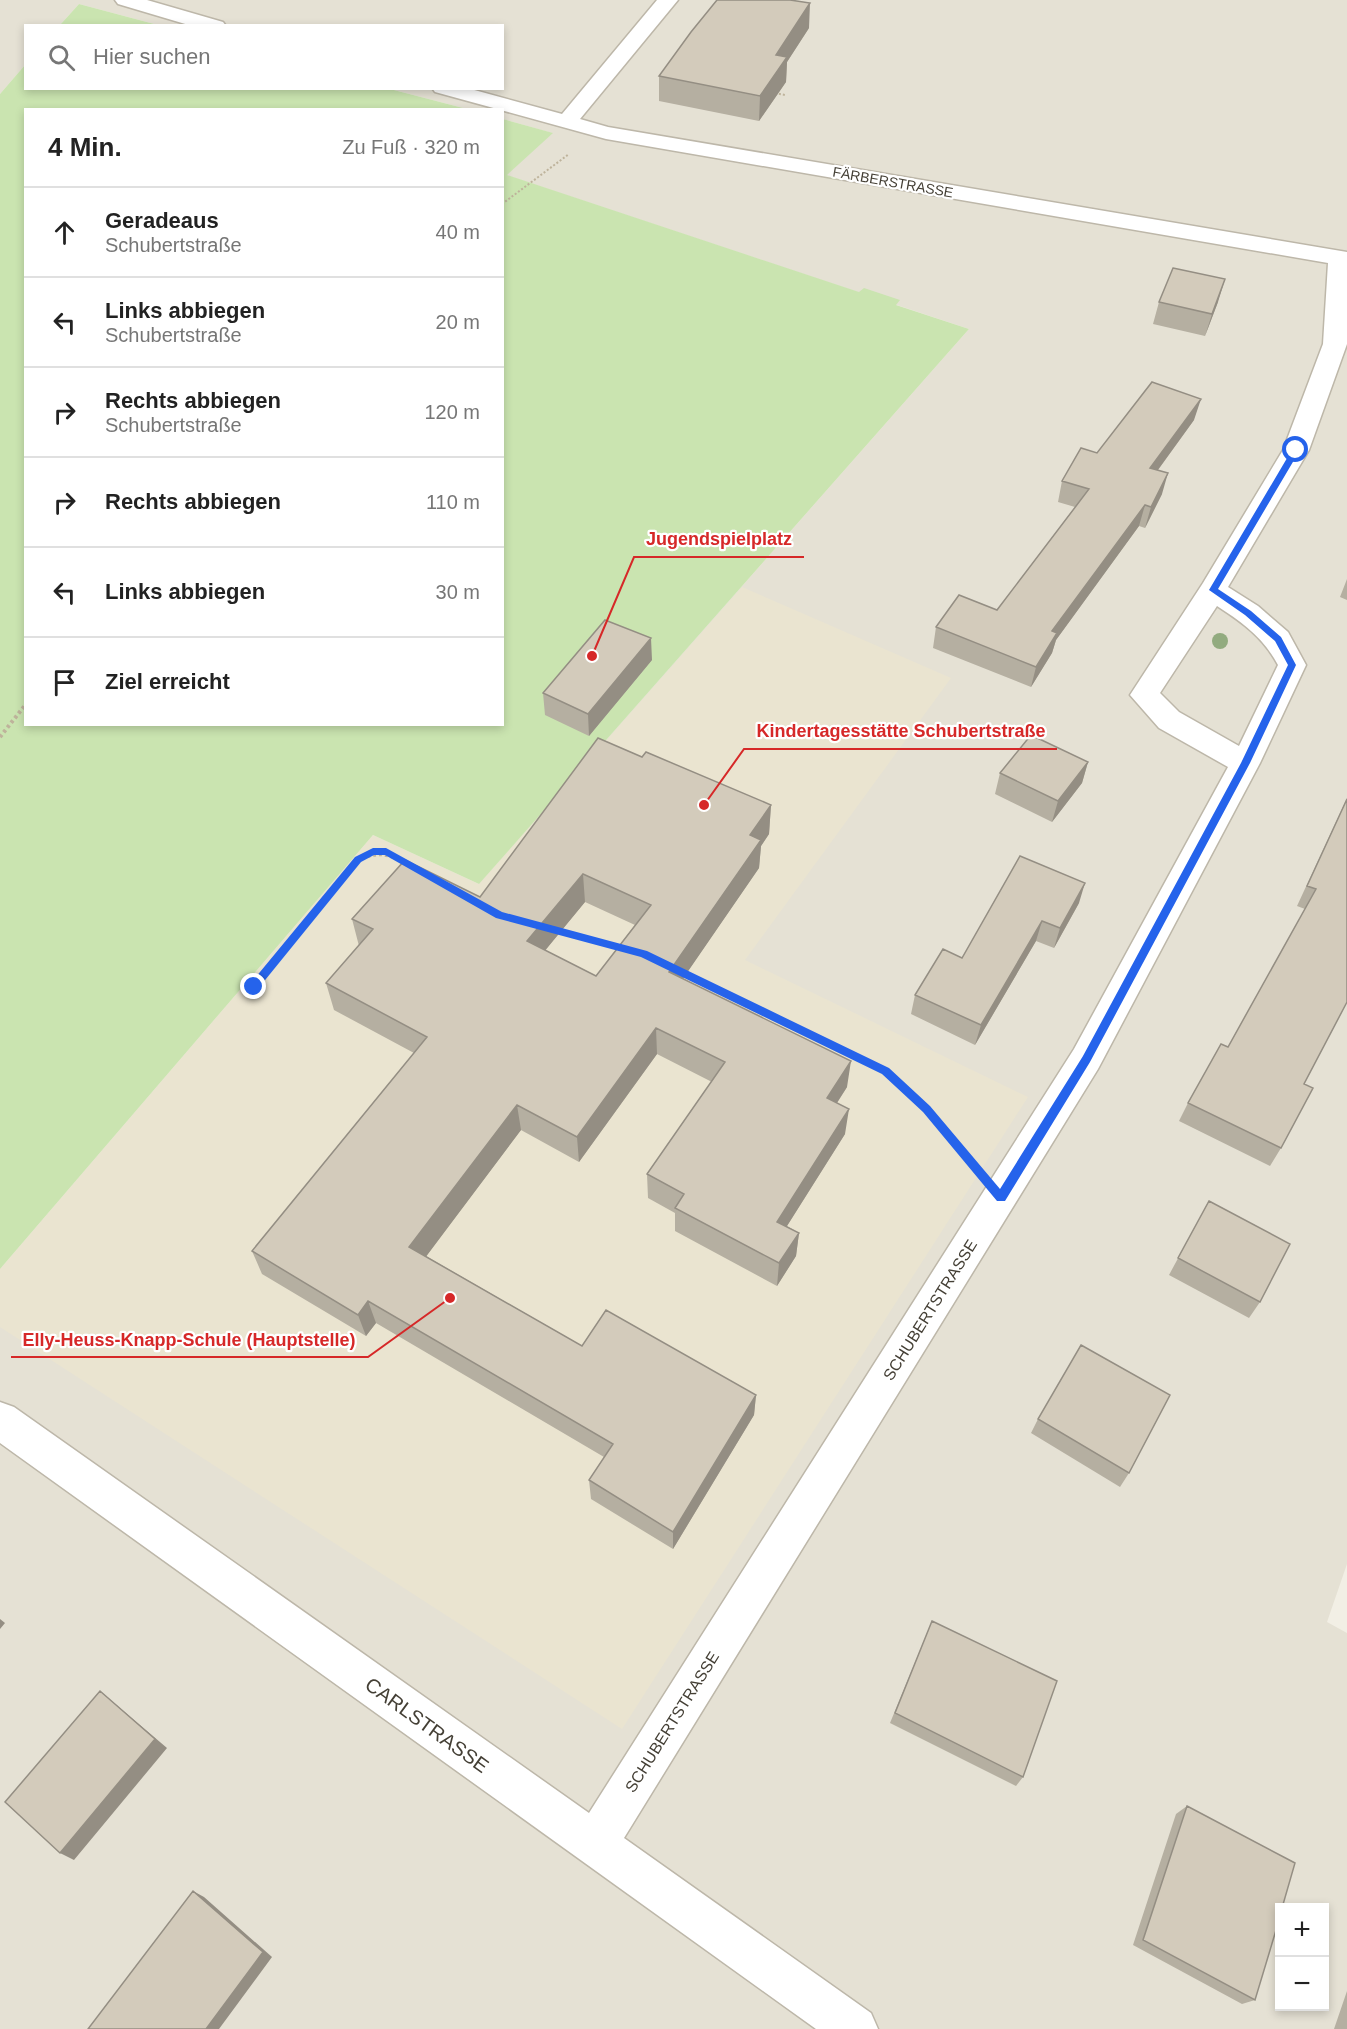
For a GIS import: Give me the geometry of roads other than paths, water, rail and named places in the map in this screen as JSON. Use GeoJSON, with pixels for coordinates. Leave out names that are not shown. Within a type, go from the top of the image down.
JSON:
{"type":"FeatureCollection","features":[{"type":"Feature","properties":{"kind":"street"},"geometry":{"type":"LineString","coordinates":[[125,0],[209,24]]}},
{"type":"Feature","properties":{"kind":"street"},"geometry":{"type":"LineString","coordinates":[[566,123],[668,0]]}},
{"type":"Feature","properties":{"kind":"street","name":"FÄRBERSTRASSE"},"geometry":{"type":"LineString","coordinates":[[449,90],[606,133],[1344,259]]}},
{"type":"Feature","properties":{"kind":"street"},"geometry":{"type":"LineString","coordinates":[[1245,763],[1169,720],[1144,695],[1213,590],[1296,450],[1335,344],[1344,259]]}},
{"type":"Feature","properties":{"kind":"street","name":"SCHUBERTSTRASSE"},"geometry":{"type":"LineString","coordinates":[[594,1845],[1086,1059],[1245,763],[1292,665],[1278,639],[1248,613],[1213,590]]}},
{"type":"Feature","properties":{"kind":"street","name":"CARLSTRASSE"},"geometry":{"type":"LineString","coordinates":[[0,1420],[855,2029]]}},
{"type":"Feature","properties":{"kind":"place","name":"Jugendspielplatz"},"geometry":{"type":"Point","coordinates":[592,656]}},
{"type":"Feature","properties":{"kind":"place","name":"Kindertagesstätte Schubertstraße"},"geometry":{"type":"Point","coordinates":[704,805]}},
{"type":"Feature","properties":{"kind":"place","name":"Elly-Heuss-Knapp-Schule (Hauptstelle)"},"geometry":{"type":"Point","coordinates":[450,1298]}}]}
